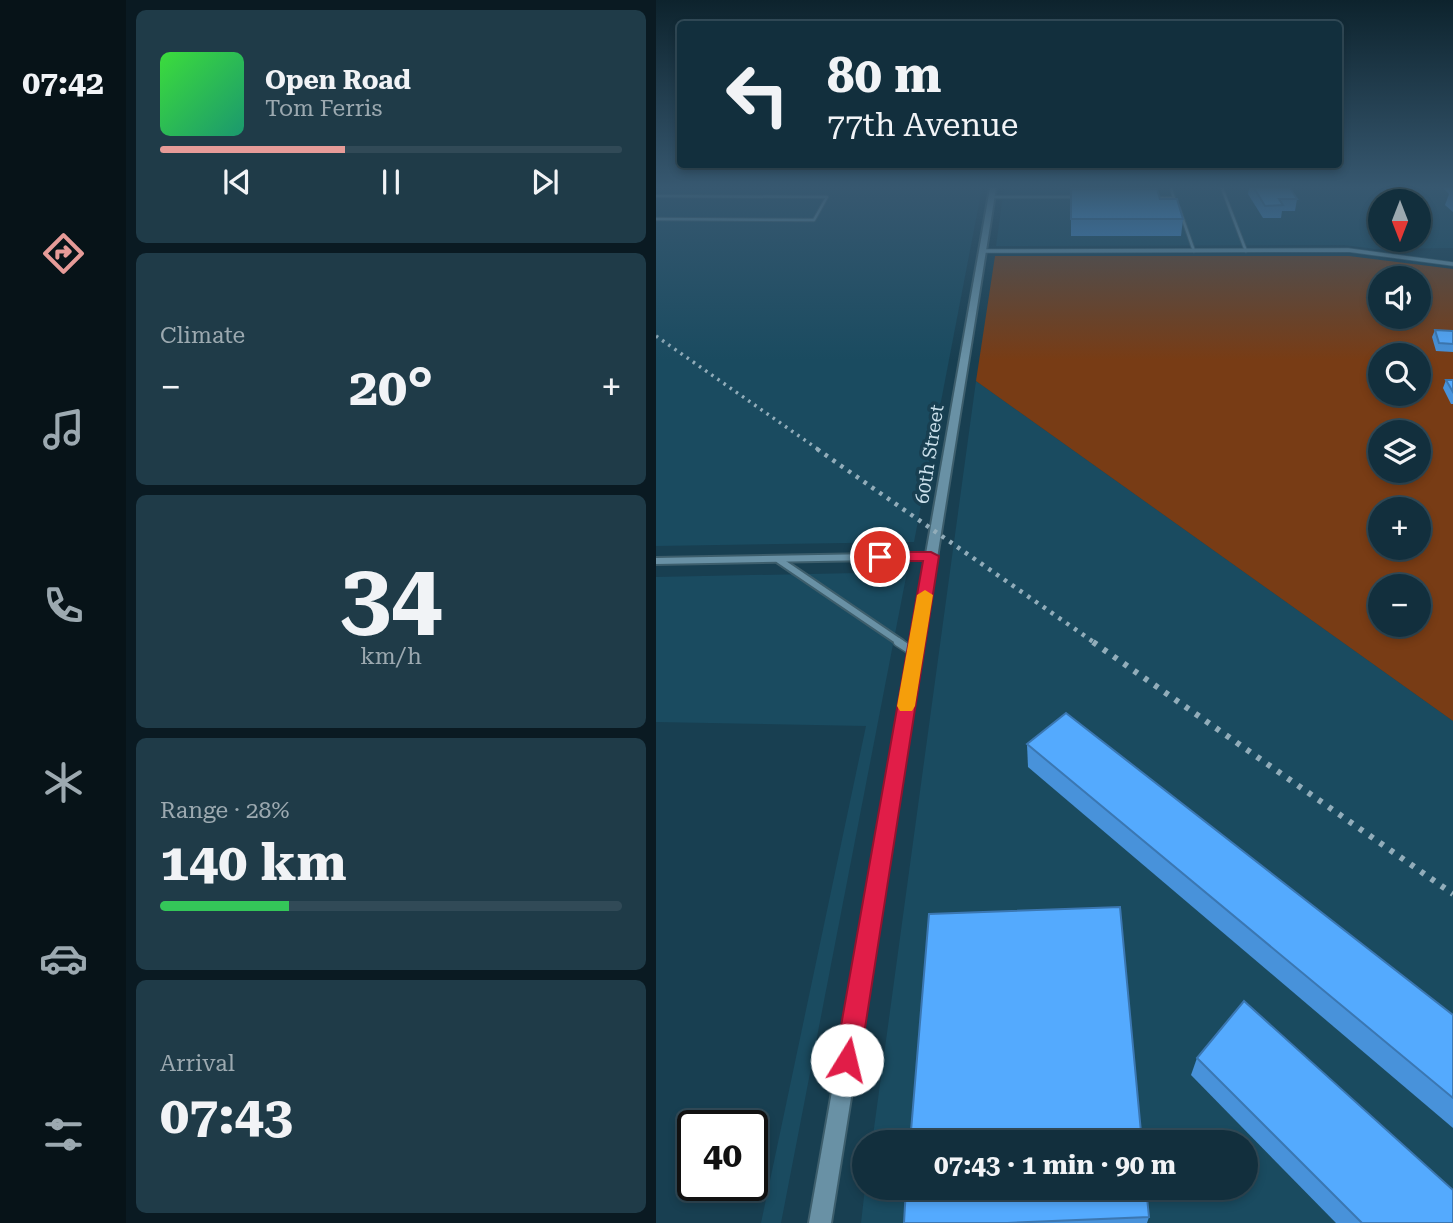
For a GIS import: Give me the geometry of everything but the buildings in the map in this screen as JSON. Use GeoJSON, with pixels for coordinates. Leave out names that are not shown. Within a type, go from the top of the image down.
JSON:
{"type":"FeatureCollection","features":[{"type":"Feature","properties":{"kind":"street","name":"60th Street"},"geometry":{"type":"LineString","coordinates":[[820,1223],[984,245]]}},
{"type":"Feature","properties":{"kind":"street"},"geometry":{"type":"LineString","coordinates":[[983,251],[1348,250],[1453,264]]}},
{"type":"Feature","properties":{"kind":"street"},"geometry":{"type":"LineString","coordinates":[[656,561],[931,556]]}},
{"type":"Feature","properties":{"kind":"street"},"geometry":{"type":"LineString","coordinates":[[778,559],[915,653]]}},
{"type":"Feature","properties":{"kind":"lane"},"geometry":{"type":"LineString","coordinates":[[1192,245],[1194,251]]}},
{"type":"Feature","properties":{"kind":"lane"},"geometry":{"type":"LineString","coordinates":[[1244,245],[1246,251]]}},
{"type":"Feature","properties":{"kind":"shaded area"},"geometry":{"type":"Polygon","coordinates":[[[656,245],[971,245],[914,542],[656,546],[656,245]]]}},
{"type":"Feature","properties":{"kind":"shaded area"},"geometry":{"type":"Polygon","coordinates":[[[996,245],[1318,245],[996,246],[996,245]]]}},
{"type":"Feature","properties":{"kind":"shaded area"},"geometry":{"type":"Polygon","coordinates":[[[1345,245],[1368,245],[1368,248],[1345,245]]]}},
{"type":"Feature","properties":{"kind":"shaded area"},"geometry":{"type":"Polygon","coordinates":[[[1431,245],[1453,245],[1453,248],[1431,248],[1431,245]]]}},
{"type":"Feature","properties":{"kind":"shaded area"},"geometry":{"type":"Polygon","coordinates":[[[995,256],[1349,256],[1429,266],[1368,266],[1368,329],[1431,329],[1431,266],[1453,269],[1453,721],[976,381],[995,256]]]}},
{"type":"Feature","properties":{"kind":"shaded area"},"geometry":{"type":"Polygon","coordinates":[[[976,381],[1453,721],[1453,1223],[861,1223],[864,1200],[1258,1200],[1258,1130],[874,1130],[976,381]]]}},
{"type":"Feature","properties":{"kind":"shaded area"},"geometry":{"type":"Polygon","coordinates":[[[907,572],[781,1223],[761,1223],[766,1201],[768,1201],[768,1190],[866,726],[656,722],[656,577],[907,572]]]}},
{"type":"Feature","properties":{"kind":"railway"},"geometry":{"type":"LineString","coordinates":[[656,336],[819,450]]}},
{"type":"Feature","properties":{"kind":"railway"},"geometry":{"type":"LineString","coordinates":[[817,449],[1095,643]]}},
{"type":"Feature","properties":{"kind":"railway"},"geometry":{"type":"LineString","coordinates":[[1093,642],[1453,894]]}},
{"type":"Feature","properties":{"kind":"slow traffic"},"geometry":{"type":"LineString","coordinates":[[906,706],[925,595]]}},
{"type":"Feature","properties":{"kind":"route"},"geometry":{"type":"LineString","coordinates":[[847,1060],[931,556],[880,557]]}}]}
